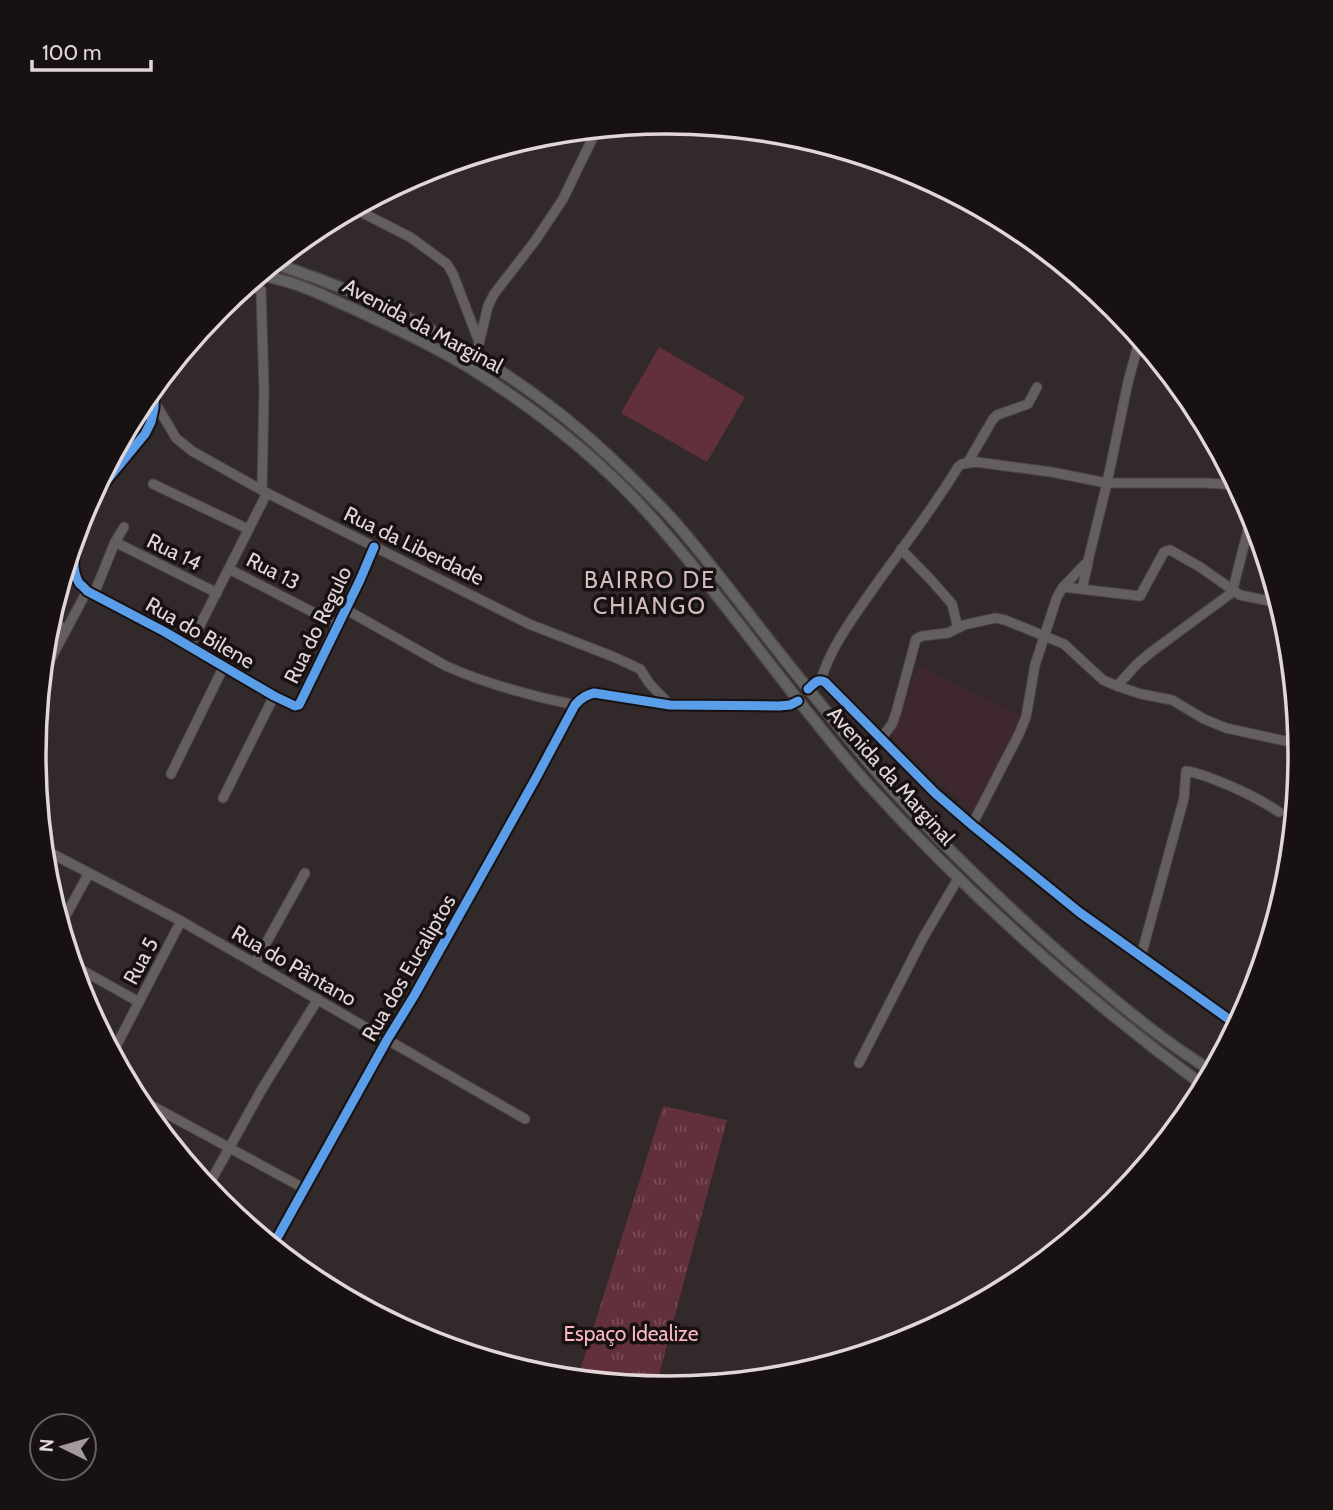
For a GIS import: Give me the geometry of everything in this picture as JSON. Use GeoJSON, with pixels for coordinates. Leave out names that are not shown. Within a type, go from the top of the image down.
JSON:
{"type":"FeatureCollection","features":[{"type":"Feature","properties":{"kind":"main road","name":"Avenida da Marginal"},"geometry":{"type":"LineString","coordinates":[[282,267],[386,307],[476,356],[566,418],[609,456],[678,526],[874,770],[910,809],[987,887],[1054,949],[1151,1030],[1204,1066]]}},
{"type":"Feature","properties":{"kind":"main road","name":"Avenida da Marginal"},"geometry":{"type":"LineString","coordinates":[[270,277],[307,288],[471,368],[589,456],[661,527],[865,780],[959,877],[1083,992],[1196,1080]]}},
{"type":"Feature","properties":{"kind":"street"},"geometry":{"type":"LineString","coordinates":[[476,356],[488,306],[494,294],[535,241],[562,199],[592,138]]}},
{"type":"Feature","properties":{"kind":"street"},"geometry":{"type":"LineString","coordinates":[[363,213],[410,237],[447,264],[480,344]]}},
{"type":"Feature","properties":{"kind":"street"},"geometry":{"type":"LineString","coordinates":[[190,645],[265,491],[261,290],[256,288]]}},
{"type":"Feature","properties":{"kind":"street"},"geometry":{"type":"LineString","coordinates":[[1082,589],[1137,350]]}},
{"type":"Feature","properties":{"kind":"street"},"geometry":{"type":"LineString","coordinates":[[968,462],[993,419],[999,414],[1028,404],[1037,387]]}},
{"type":"Feature","properties":{"kind":"street","name":"Rua da Liberdade"},"geometry":{"type":"LineString","coordinates":[[155,403],[182,444],[372,551],[475,596],[529,624],[640,669],[670,705]]}},
{"type":"Feature","properties":{"kind":"street"},"geometry":{"type":"LineString","coordinates":[[114,471],[145,435],[151,422],[153,405]]}},
{"type":"Feature","properties":{"kind":"street"},"geometry":{"type":"LineString","coordinates":[[808,689],[821,680],[831,653],[901,549],[958,467],[968,462],[1012,466],[1107,483],[1225,484]]}},
{"type":"Feature","properties":{"kind":"street"},"geometry":{"type":"LineString","coordinates":[[153,484],[248,529]]}},
{"type":"Feature","properties":{"kind":"street"},"geometry":{"type":"LineString","coordinates":[[54,651],[124,527]]}},
{"type":"Feature","properties":{"kind":"street"},"geometry":{"type":"LineString","coordinates":[[1117,686],[1150,653],[1232,591],[1247,534]]}},
{"type":"Feature","properties":{"kind":"street","name":"Rua 14"},"geometry":{"type":"LineString","coordinates":[[115,542],[217,593]]}},
{"type":"Feature","properties":{"kind":"street"},"geometry":{"type":"LineString","coordinates":[[901,549],[952,604],[958,628]]}},
{"type":"Feature","properties":{"kind":"street"},"geometry":{"type":"LineString","coordinates":[[1063,587],[1140,596],[1164,552],[1170,550],[1200,567],[1232,591],[1249,598],[1268,601]]}},
{"type":"Feature","properties":{"kind":"street","name":"Rua do Regulo"},"geometry":{"type":"LineString","coordinates":[[295,706],[299,705],[372,551]]}},
{"type":"Feature","properties":{"kind":"street"},"geometry":{"type":"LineString","coordinates":[[972,825],[1026,716],[1035,665],[1052,610],[1063,587],[1088,561]]}},
{"type":"Feature","properties":{"kind":"street"},"geometry":{"type":"LineString","coordinates":[[75,566],[79,583],[90,592]]}},
{"type":"Feature","properties":{"kind":"street","name":"Rua 13"},"geometry":{"type":"LineString","coordinates":[[229,569],[338,625]]}},
{"type":"Feature","properties":{"kind":"street","name":"Rua do Bilene"},"geometry":{"type":"LineString","coordinates":[[90,592],[190,645],[295,706]]}},
{"type":"Feature","properties":{"kind":"street"},"geometry":{"type":"LineString","coordinates":[[345,608],[462,673],[575,705],[587,694],[594,693],[670,705],[779,706],[799,701]]}},
{"type":"Feature","properties":{"kind":"street"},"geometry":{"type":"LineString","coordinates":[[881,739],[896,713],[916,639],[948,633],[964,625],[995,618],[1063,644],[1103,680],[1117,686],[1172,700],[1204,719],[1226,728],[1287,740]]}},
{"type":"Feature","properties":{"kind":"street"},"geometry":{"type":"LineString","coordinates":[[59,625],[66,629]]}},
{"type":"Feature","properties":{"kind":"street"},"geometry":{"type":"LineString","coordinates":[[171,774],[224,666]]}},
{"type":"Feature","properties":{"kind":"street"},"geometry":{"type":"LineString","coordinates":[[821,680],[935,793],[972,825],[1079,912],[1228,1019]]}},
{"type":"Feature","properties":{"kind":"street"},"geometry":{"type":"LineString","coordinates":[[223,798],[274,696]]}},
{"type":"Feature","properties":{"kind":"street","name":"Rua dos Eucaliptos"},"geometry":{"type":"LineString","coordinates":[[277,1239],[494,855],[575,705]]}},
{"type":"Feature","properties":{"kind":"street"},"geometry":{"type":"LineString","coordinates":[[1141,956],[1184,798],[1186,771],[1238,788],[1279,812]]}},
{"type":"Feature","properties":{"kind":"street","name":"Rua do Pântano"},"geometry":{"type":"LineString","coordinates":[[54,855],[181,921],[525,1119]]}},
{"type":"Feature","properties":{"kind":"street"},"geometry":{"type":"LineString","coordinates":[[67,914],[89,873]]}},
{"type":"Feature","properties":{"kind":"street"},"geometry":{"type":"LineString","coordinates":[[255,963],[305,873]]}},
{"type":"Feature","properties":{"kind":"street"},"geometry":{"type":"LineString","coordinates":[[859,1063],[923,938],[959,877]]}},
{"type":"Feature","properties":{"kind":"street","name":"Rua 5"},"geometry":{"type":"LineString","coordinates":[[117,1044],[181,921]]}},
{"type":"Feature","properties":{"kind":"street"},"geometry":{"type":"LineString","coordinates":[[85,972],[139,1002]]}},
{"type":"Feature","properties":{"kind":"street"},"geometry":{"type":"LineString","coordinates":[[213,1178],[262,1089],[318,999]]}},
{"type":"Feature","properties":{"kind":"street"},"geometry":{"type":"LineString","coordinates":[[156,1108],[305,1189]]}},
{"type":"Feature","properties":{"kind":"shaded area"},"geometry":{"type":"Polygon","coordinates":[[[919,665],[1024,716],[974,815],[892,737],[919,665]]]}},
{"type":"Feature","properties":{"kind":"green space"},"geometry":{"type":"Polygon","coordinates":[[[659,347],[745,397],[707,462],[621,413],[659,347]]]}},
{"type":"Feature","properties":{"kind":"green space","name":"Espaço Idealize"},"geometry":{"type":"Polygon","coordinates":[[[663,1106],[727,1120],[659,1375],[580,1370],[663,1106]]]}},
{"type":"Feature","properties":{"kind":"cycle path"},"geometry":{"type":"LineString","coordinates":[[115,470],[145,434],[151,422],[154,404]]}},
{"type":"Feature","properties":{"kind":"cycle path"},"geometry":{"type":"LineString","coordinates":[[74,568],[79,583],[87,591],[295,706],[299,705],[374,547]]}},
{"type":"Feature","properties":{"kind":"cycle path"},"geometry":{"type":"LineString","coordinates":[[808,689],[818,681],[825,682],[935,793],[972,825],[1079,912],[1228,1019]]}},
{"type":"Feature","properties":{"kind":"cycle path"},"geometry":{"type":"LineString","coordinates":[[277,1239],[575,705],[585,696],[594,693],[670,705],[779,706],[798,701]]}},
{"type":"Feature","properties":{"kind":"district","name":"BAIRRO DE CHIANGO"},"geometry":{"type":"Point","coordinates":[650,593]}}]}
